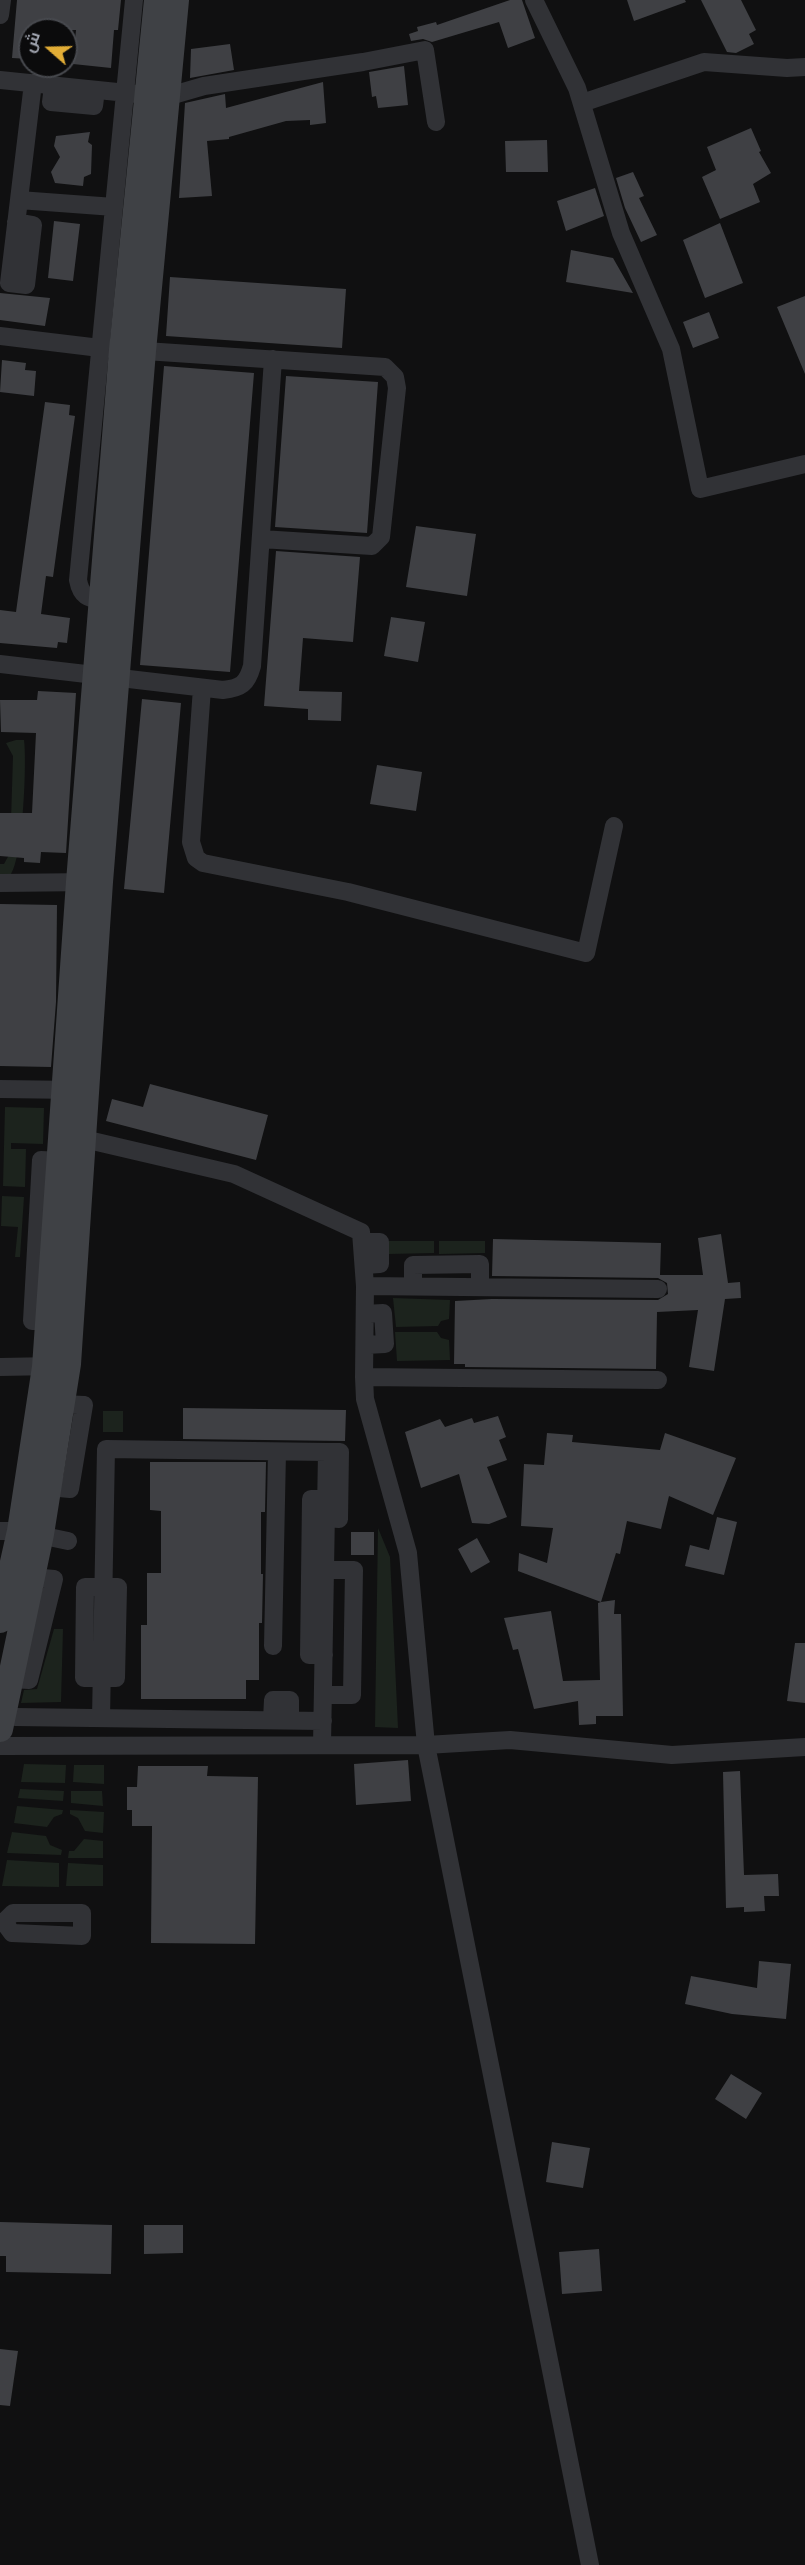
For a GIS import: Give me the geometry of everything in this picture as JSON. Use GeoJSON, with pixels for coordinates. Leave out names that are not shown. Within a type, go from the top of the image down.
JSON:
{"type":"FeatureCollection","features":[{"type":"Feature","properties":{"kind":"street"},"geometry":{"type":"LineString","coordinates":[[0,15],[2,0]]}},
{"type":"Feature","properties":{"kind":"street"},"geometry":{"type":"LineString","coordinates":[[107,677],[103,600],[122,350],[157,225],[134,0]]}},
{"type":"Feature","properties":{"kind":"street"},"geometry":{"type":"LineString","coordinates":[[145,95],[157,0]]}},
{"type":"Feature","properties":{"kind":"street"},"geometry":{"type":"LineString","coordinates":[[176,0],[145,95],[114,207],[122,350],[107,677],[76,1090],[60,1161],[48,1321],[62,1404],[49,1487],[20,1532],[32,1577],[11,1679],[7,1723],[101,1718],[323,1721]]}},
{"type":"Feature","properties":{"kind":"street"},"geometry":{"type":"LineString","coordinates":[[534,0],[552,32],[582,103],[621,233],[671,349],[700,489],[805,464]]}},
{"type":"Feature","properties":{"kind":"street"},"geometry":{"type":"LineString","coordinates":[[0,80],[145,95],[363,62],[425,50],[436,122]]}},
{"type":"Feature","properties":{"kind":"street"},"geometry":{"type":"LineString","coordinates":[[582,103],[704,63],[805,67]]}},
{"type":"Feature","properties":{"kind":"street"},"geometry":{"type":"LineString","coordinates":[[25,224],[45,226],[40,272],[13,260],[25,224],[19,200],[33,83]]}},
{"type":"Feature","properties":{"kind":"street"},"geometry":{"type":"LineString","coordinates":[[19,200],[114,207]]}},
{"type":"Feature","properties":{"kind":"street"},"geometry":{"type":"LineString","coordinates":[[0,336],[122,350],[385,367],[395,377],[397,388],[381,537],[372,546],[261,539]]}},
{"type":"Feature","properties":{"kind":"street"},"geometry":{"type":"LineString","coordinates":[[0,664],[202,688],[238,689],[248,681],[252,666],[273,359]]}},
{"type":"Feature","properties":{"kind":"street"},"geometry":{"type":"LineString","coordinates":[[202,688],[191,842],[196,858],[203,863],[348,892],[586,953],[614,826]]}},
{"type":"Feature","properties":{"kind":"street"},"geometry":{"type":"LineString","coordinates":[[0,883],[90,882]]}},
{"type":"Feature","properties":{"kind":"street"},"geometry":{"type":"LineString","coordinates":[[0,1089],[76,1090]]}},
{"type":"Feature","properties":{"kind":"street"},"geometry":{"type":"LineString","coordinates":[[0,1620],[57,1366],[84,1139],[76,1090]]}},
{"type":"Feature","properties":{"kind":"street"},"geometry":{"type":"LineString","coordinates":[[84,1139],[234,1174],[361,1232],[362,1242],[380,1242],[380,1264],[364,1264],[365,1314],[383,1313],[385,1344],[365,1345],[364,1399],[408,1554],[426,1745],[590,2565]]}},
{"type":"Feature","properties":{"kind":"street"},"geometry":{"type":"LineString","coordinates":[[365,1286],[413,1286],[413,1265],[480,1264],[480,1287],[658,1288]]}},
{"type":"Feature","properties":{"kind":"street"},"geometry":{"type":"LineString","coordinates":[[0,1367],[57,1366]]}},
{"type":"Feature","properties":{"kind":"street"},"geometry":{"type":"LineString","coordinates":[[364,1377],[658,1380]]}},
{"type":"Feature","properties":{"kind":"street"},"geometry":{"type":"LineString","coordinates":[[104,1587],[104,1554],[95,1554],[95,1530],[104,1531],[106,1449],[340,1452],[339,1519],[326,1518]]}},
{"type":"Feature","properties":{"kind":"street"},"geometry":{"type":"LineString","coordinates":[[273,1646],[278,1452]]}},
{"type":"Feature","properties":{"kind":"street"},"geometry":{"type":"LineString","coordinates":[[322,1745],[327,1452]]}},
{"type":"Feature","properties":{"kind":"street"},"geometry":{"type":"LineString","coordinates":[[324,1655],[309,1655],[309,1631],[311,1499],[326,1499]]}},
{"type":"Feature","properties":{"kind":"street"},"geometry":{"type":"LineString","coordinates":[[20,1532],[68,1541]]}},
{"type":"Feature","properties":{"kind":"street"},"geometry":{"type":"LineString","coordinates":[[323,1695],[352,1695],[354,1570],[325,1570]]}},
{"type":"Feature","properties":{"kind":"street"},"geometry":{"type":"LineString","coordinates":[[85,1587],[104,1587],[117,1587],[116,1678],[84,1678],[85,1587]]}},
{"type":"Feature","properties":{"kind":"street"},"geometry":{"type":"LineString","coordinates":[[101,1718],[102,1678]]}},
{"type":"Feature","properties":{"kind":"street"},"geometry":{"type":"LineString","coordinates":[[0,1746],[426,1745],[537,1740],[672,1755],[805,1747]]}},
{"type":"Feature","properties":{"kind":"street"},"geometry":{"type":"LineString","coordinates":[[2,1922],[87,1924]]}},
{"type":"Feature","properties":{"kind":"shaded area"},"geometry":{"type":"Polygon","coordinates":[[[24,740],[25,752],[19,849],[11,874],[0,874],[0,864],[4,864],[10,853],[13,756],[6,743],[24,740]]]}},
{"type":"Feature","properties":{"kind":"shaded area"},"geometry":{"type":"Polygon","coordinates":[[[5,1107],[44,1108],[43,1144],[11,1143],[11,1149],[26,1149],[25,1187],[3,1186],[5,1107]]]}},
{"type":"Feature","properties":{"kind":"shaded area"},"geometry":{"type":"Polygon","coordinates":[[[2,1196],[24,1197],[20,1257],[15,1257],[18,1227],[1,1226],[2,1196]]]}},
{"type":"Feature","properties":{"kind":"shaded area"},"geometry":{"type":"Polygon","coordinates":[[[388,1241],[434,1241],[434,1253],[388,1254],[388,1241]]]}},
{"type":"Feature","properties":{"kind":"shaded area"},"geometry":{"type":"Polygon","coordinates":[[[439,1241],[485,1241],[485,1253],[439,1254],[439,1241]]]}},
{"type":"Feature","properties":{"kind":"shaded area"},"geometry":{"type":"Polygon","coordinates":[[[393,1298],[450,1300],[449,1319],[441,1321],[438,1326],[396,1327],[393,1298]]]}},
{"type":"Feature","properties":{"kind":"shaded area"},"geometry":{"type":"Polygon","coordinates":[[[395,1332],[437,1332],[441,1338],[449,1340],[450,1360],[397,1361],[395,1332]]]}},
{"type":"Feature","properties":{"kind":"shaded area"},"geometry":{"type":"Polygon","coordinates":[[[103,1411],[123,1411],[123,1432],[103,1432],[103,1411]]]}},
{"type":"Feature","properties":{"kind":"shaded area"},"geometry":{"type":"Polygon","coordinates":[[[378,1528],[390,1557],[398,1728],[375,1727],[378,1528]]]}},
{"type":"Feature","properties":{"kind":"shaded area"},"geometry":{"type":"Polygon","coordinates":[[[54,1629],[63,1629],[61,1702],[21,1703],[24,1690],[37,1689],[54,1629]]]}},
{"type":"Feature","properties":{"kind":"shaded area"},"geometry":{"type":"Polygon","coordinates":[[[24,1764],[66,1765],[65,1783],[21,1782],[24,1764]]]}},
{"type":"Feature","properties":{"kind":"shaded area"},"geometry":{"type":"Polygon","coordinates":[[[74,1765],[104,1765],[104,1784],[73,1782],[74,1765]]]}},
{"type":"Feature","properties":{"kind":"shaded area"},"geometry":{"type":"Polygon","coordinates":[[[20,1789],[64,1791],[63,1801],[18,1798],[20,1789]]]}},
{"type":"Feature","properties":{"kind":"shaded area"},"geometry":{"type":"Polygon","coordinates":[[[71,1791],[102,1791],[103,1806],[71,1803],[71,1791]]]}},
{"type":"Feature","properties":{"kind":"shaded area"},"geometry":{"type":"Polygon","coordinates":[[[17,1806],[63,1810],[62,1814],[54,1817],[47,1827],[14,1823],[17,1806]]]}},
{"type":"Feature","properties":{"kind":"shaded area"},"geometry":{"type":"Polygon","coordinates":[[[70,1810],[104,1812],[103,1833],[85,1831],[78,1818],[70,1814],[70,1810]]]}},
{"type":"Feature","properties":{"kind":"shaded area"},"geometry":{"type":"Polygon","coordinates":[[[12,1832],[46,1836],[50,1845],[62,1850],[61,1855],[7,1853],[12,1832]]]}},
{"type":"Feature","properties":{"kind":"shaded area"},"geometry":{"type":"Polygon","coordinates":[[[84,1839],[103,1841],[103,1858],[68,1858],[69,1851],[74,1851],[84,1839]]]}},
{"type":"Feature","properties":{"kind":"shaded area"},"geometry":{"type":"Polygon","coordinates":[[[7,1860],[59,1863],[59,1887],[2,1886],[7,1860]]]}},
{"type":"Feature","properties":{"kind":"shaded area"},"geometry":{"type":"Polygon","coordinates":[[[68,1863],[103,1865],[103,1886],[66,1886],[68,1863]]]}},
{"type":"Feature","properties":{"kind":"building"},"geometry":{"type":"Polygon","coordinates":[[[17,0],[121,0],[118,30],[114,30],[111,68],[78,65],[78,18],[18,18],[18,58],[12,58],[17,0]]]}},
{"type":"Feature","properties":{"kind":"building"},"geometry":{"type":"Polygon","coordinates":[[[510,0],[522,0],[535,38],[508,48],[499,22],[432,42],[423,39],[411,41],[409,34],[418,31],[417,27],[436,22],[437,25],[510,0]]]}},
{"type":"Feature","properties":{"kind":"building"},"geometry":{"type":"Polygon","coordinates":[[[627,0],[685,0],[686,2],[634,21],[627,0]]]}},
{"type":"Feature","properties":{"kind":"building"},"geometry":{"type":"Polygon","coordinates":[[[701,0],[741,0],[756,30],[749,34],[754,44],[736,53],[727,52],[701,0]]]}},
{"type":"Feature","properties":{"kind":"building"},"geometry":{"type":"Polygon","coordinates":[[[230,44],[234,70],[190,78],[191,49],[230,44]]]}},
{"type":"Feature","properties":{"kind":"building"},"geometry":{"type":"Polygon","coordinates":[[[404,66],[408,105],[378,108],[376,96],[372,97],[369,72],[404,66]]]}},
{"type":"Feature","properties":{"kind":"building"},"geometry":{"type":"Polygon","coordinates":[[[323,82],[326,123],[310,125],[310,120],[286,121],[229,137],[229,139],[207,141],[212,196],[179,198],[185,103],[225,94],[226,108],[323,82]]]}},
{"type":"Feature","properties":{"kind":"building"},"geometry":{"type":"Polygon","coordinates":[[[751,128],[761,151],[759,152],[771,173],[753,184],[760,202],[720,219],[702,177],[716,170],[707,147],[751,128]]]}},
{"type":"Feature","properties":{"kind":"building"},"geometry":{"type":"Polygon","coordinates":[[[90,132],[88,142],[92,145],[91,174],[84,177],[83,186],[55,183],[51,172],[60,157],[54,146],[56,136],[90,132]]]}},
{"type":"Feature","properties":{"kind":"building"},"geometry":{"type":"Polygon","coordinates":[[[547,140],[548,172],[506,172],[505,141],[547,140]]]}},
{"type":"Feature","properties":{"kind":"building"},"geometry":{"type":"Polygon","coordinates":[[[633,172],[644,196],[639,198],[657,235],[641,242],[625,208],[616,178],[633,172]]]}},
{"type":"Feature","properties":{"kind":"building"},"geometry":{"type":"Polygon","coordinates":[[[595,188],[604,216],[566,231],[557,201],[595,188]]]}},
{"type":"Feature","properties":{"kind":"building"},"geometry":{"type":"Polygon","coordinates":[[[54,221],[80,224],[73,281],[48,278],[54,221]]]}},
{"type":"Feature","properties":{"kind":"building"},"geometry":{"type":"Polygon","coordinates":[[[720,223],[743,283],[705,298],[683,240],[720,223]]]}},
{"type":"Feature","properties":{"kind":"building"},"geometry":{"type":"Polygon","coordinates":[[[571,250],[613,258],[633,293],[566,282],[571,250]]]}},
{"type":"Feature","properties":{"kind":"building"},"geometry":{"type":"Polygon","coordinates":[[[170,277],[346,289],[342,348],[166,336],[170,277]]]}},
{"type":"Feature","properties":{"kind":"building"},"geometry":{"type":"Polygon","coordinates":[[[0,293],[50,298],[45,326],[0,320],[0,293]]]}},
{"type":"Feature","properties":{"kind":"building"},"geometry":{"type":"Polygon","coordinates":[[[805,296],[805,374],[777,307],[805,296]]]}},
{"type":"Feature","properties":{"kind":"building"},"geometry":{"type":"Polygon","coordinates":[[[709,312],[719,338],[693,348],[683,322],[709,312]]]}},
{"type":"Feature","properties":{"kind":"building"},"geometry":{"type":"Polygon","coordinates":[[[2,360],[26,363],[25,370],[36,371],[34,396],[0,392],[2,360]]]}},
{"type":"Feature","properties":{"kind":"building"},"geometry":{"type":"Polygon","coordinates":[[[164,366],[254,373],[230,672],[140,665],[164,366]]]}},
{"type":"Feature","properties":{"kind":"building"},"geometry":{"type":"Polygon","coordinates":[[[286,376],[378,382],[367,533],[275,527],[286,376]]]}},
{"type":"Feature","properties":{"kind":"building"},"geometry":{"type":"Polygon","coordinates":[[[45,402],[70,405],[69,415],[75,416],[53,577],[46,576],[41,614],[70,618],[67,643],[58,642],[57,648],[0,643],[0,610],[16,612],[45,402]]]}},
{"type":"Feature","properties":{"kind":"building"},"geometry":{"type":"Polygon","coordinates":[[[416,526],[476,534],[467,596],[406,587],[416,526]]]}},
{"type":"Feature","properties":{"kind":"building"},"geometry":{"type":"Polygon","coordinates":[[[276,551],[360,557],[353,642],[303,638],[299,691],[342,692],[341,721],[308,720],[308,709],[264,706],[276,551]]]}},
{"type":"Feature","properties":{"kind":"building"},"geometry":{"type":"Polygon","coordinates":[[[391,617],[425,622],[418,662],[384,656],[391,617]]]}},
{"type":"Feature","properties":{"kind":"building"},"geometry":{"type":"Polygon","coordinates":[[[38,691],[76,693],[66,853],[41,852],[40,863],[24,862],[24,858],[0,856],[0,813],[32,813],[36,733],[1,732],[0,700],[37,700],[38,691]]]}},
{"type":"Feature","properties":{"kind":"building"},"geometry":{"type":"Polygon","coordinates":[[[142,699],[181,703],[164,893],[124,889],[142,699]]]}},
{"type":"Feature","properties":{"kind":"building"},"geometry":{"type":"Polygon","coordinates":[[[377,765],[422,772],[416,811],[370,804],[377,765]]]}},
{"type":"Feature","properties":{"kind":"building"},"geometry":{"type":"Polygon","coordinates":[[[0,904],[57,905],[56,1002],[51,1067],[0,1066],[0,904]]]}},
{"type":"Feature","properties":{"kind":"building"},"geometry":{"type":"Polygon","coordinates":[[[150,1084],[268,1115],[256,1160],[106,1121],[112,1099],[143,1107],[150,1084]]]}},
{"type":"Feature","properties":{"kind":"building"},"geometry":{"type":"Polygon","coordinates":[[[721,1234],[728,1283],[740,1282],[741,1298],[725,1299],[714,1371],[689,1367],[698,1310],[657,1312],[656,1369],[465,1367],[465,1364],[454,1364],[455,1301],[492,1299],[658,1300],[668,1294],[667,1283],[658,1278],[492,1276],[493,1239],[661,1243],[660,1275],[703,1275],[698,1238],[721,1234]]]}},
{"type":"Feature","properties":{"kind":"building"},"geometry":{"type":"Polygon","coordinates":[[[183,1408],[346,1410],[345,1441],[183,1439],[183,1408]]]}},
{"type":"Feature","properties":{"kind":"building"},"geometry":{"type":"Polygon","coordinates":[[[498,1416],[506,1437],[499,1440],[507,1460],[487,1467],[507,1517],[489,1524],[472,1523],[459,1474],[421,1488],[405,1432],[440,1419],[445,1427],[472,1418],[474,1423],[498,1416]]]}},
{"type":"Feature","properties":{"kind":"building"},"geometry":{"type":"Polygon","coordinates":[[[547,1433],[573,1435],[572,1442],[660,1450],[665,1433],[736,1458],[713,1515],[669,1496],[661,1529],[627,1521],[620,1554],[616,1553],[601,1602],[518,1571],[519,1553],[547,1563],[553,1528],[521,1526],[524,1464],[544,1465],[547,1433]]]}},
{"type":"Feature","properties":{"kind":"building"},"geometry":{"type":"Polygon","coordinates":[[[150,1462],[266,1462],[265,1512],[261,1512],[261,1574],[263,1574],[262,1623],[259,1623],[259,1680],[246,1680],[246,1699],[141,1699],[141,1625],[147,1625],[147,1573],[161,1573],[161,1511],[150,1510],[150,1462]]]}},
{"type":"Feature","properties":{"kind":"building"},"geometry":{"type":"Polygon","coordinates":[[[717,1517],[737,1522],[724,1575],[685,1566],[690,1545],[709,1550],[717,1517]]]}},
{"type":"Feature","properties":{"kind":"building"},"geometry":{"type":"Polygon","coordinates":[[[351,1532],[374,1532],[374,1555],[351,1555],[351,1532]]]}},
{"type":"Feature","properties":{"kind":"building"},"geometry":{"type":"Polygon","coordinates":[[[477,1538],[490,1562],[471,1573],[458,1549],[477,1538]]]}},
{"type":"Feature","properties":{"kind":"building"},"geometry":{"type":"Polygon","coordinates":[[[615,1600],[614,1614],[621,1614],[623,1716],[596,1716],[596,1724],[579,1725],[578,1701],[534,1709],[518,1649],[513,1650],[504,1618],[551,1611],[563,1681],[600,1680],[598,1603],[615,1600]]]}},
{"type":"Feature","properties":{"kind":"building"},"geometry":{"type":"Polygon","coordinates":[[[795,1643],[805,1643],[805,1703],[787,1701],[795,1643]]]}},
{"type":"Feature","properties":{"kind":"building"},"geometry":{"type":"Polygon","coordinates":[[[408,1760],[411,1801],[356,1805],[354,1764],[408,1760]]]}},
{"type":"Feature","properties":{"kind":"building"},"geometry":{"type":"Polygon","coordinates":[[[138,1766],[208,1766],[207,1776],[258,1777],[255,1944],[151,1943],[152,1826],[132,1826],[132,1810],[127,1810],[127,1787],[137,1787],[138,1766]]]}},
{"type":"Feature","properties":{"kind":"building"},"geometry":{"type":"Polygon","coordinates":[[[740,1771],[744,1875],[778,1874],[779,1896],[764,1896],[765,1911],[744,1912],[744,1907],[726,1908],[723,1772],[740,1771]]]}},
{"type":"Feature","properties":{"kind":"building"},"geometry":{"type":"Polygon","coordinates":[[[759,1961],[791,1964],[786,2019],[732,2014],[685,2004],[691,1976],[757,1988],[759,1961]]]}},
{"type":"Feature","properties":{"kind":"building"},"geometry":{"type":"Polygon","coordinates":[[[731,2074],[762,2093],[746,2119],[715,2099],[731,2074]]]}},
{"type":"Feature","properties":{"kind":"building"},"geometry":{"type":"Polygon","coordinates":[[[552,2142],[590,2148],[583,2188],[546,2182],[552,2142]]]}},
{"type":"Feature","properties":{"kind":"building"},"geometry":{"type":"Polygon","coordinates":[[[0,2222],[112,2225],[111,2274],[6,2272],[6,2256],[0,2256],[0,2222]]]}},
{"type":"Feature","properties":{"kind":"building"},"geometry":{"type":"Polygon","coordinates":[[[144,2225],[183,2225],[183,2253],[144,2254],[144,2225]]]}},
{"type":"Feature","properties":{"kind":"building"},"geometry":{"type":"Polygon","coordinates":[[[599,2249],[602,2291],[562,2294],[559,2252],[599,2249]]]}},
{"type":"Feature","properties":{"kind":"building"},"geometry":{"type":"Polygon","coordinates":[[[0,2349],[18,2351],[10,2406],[0,2405],[0,2349]]]}}]}
